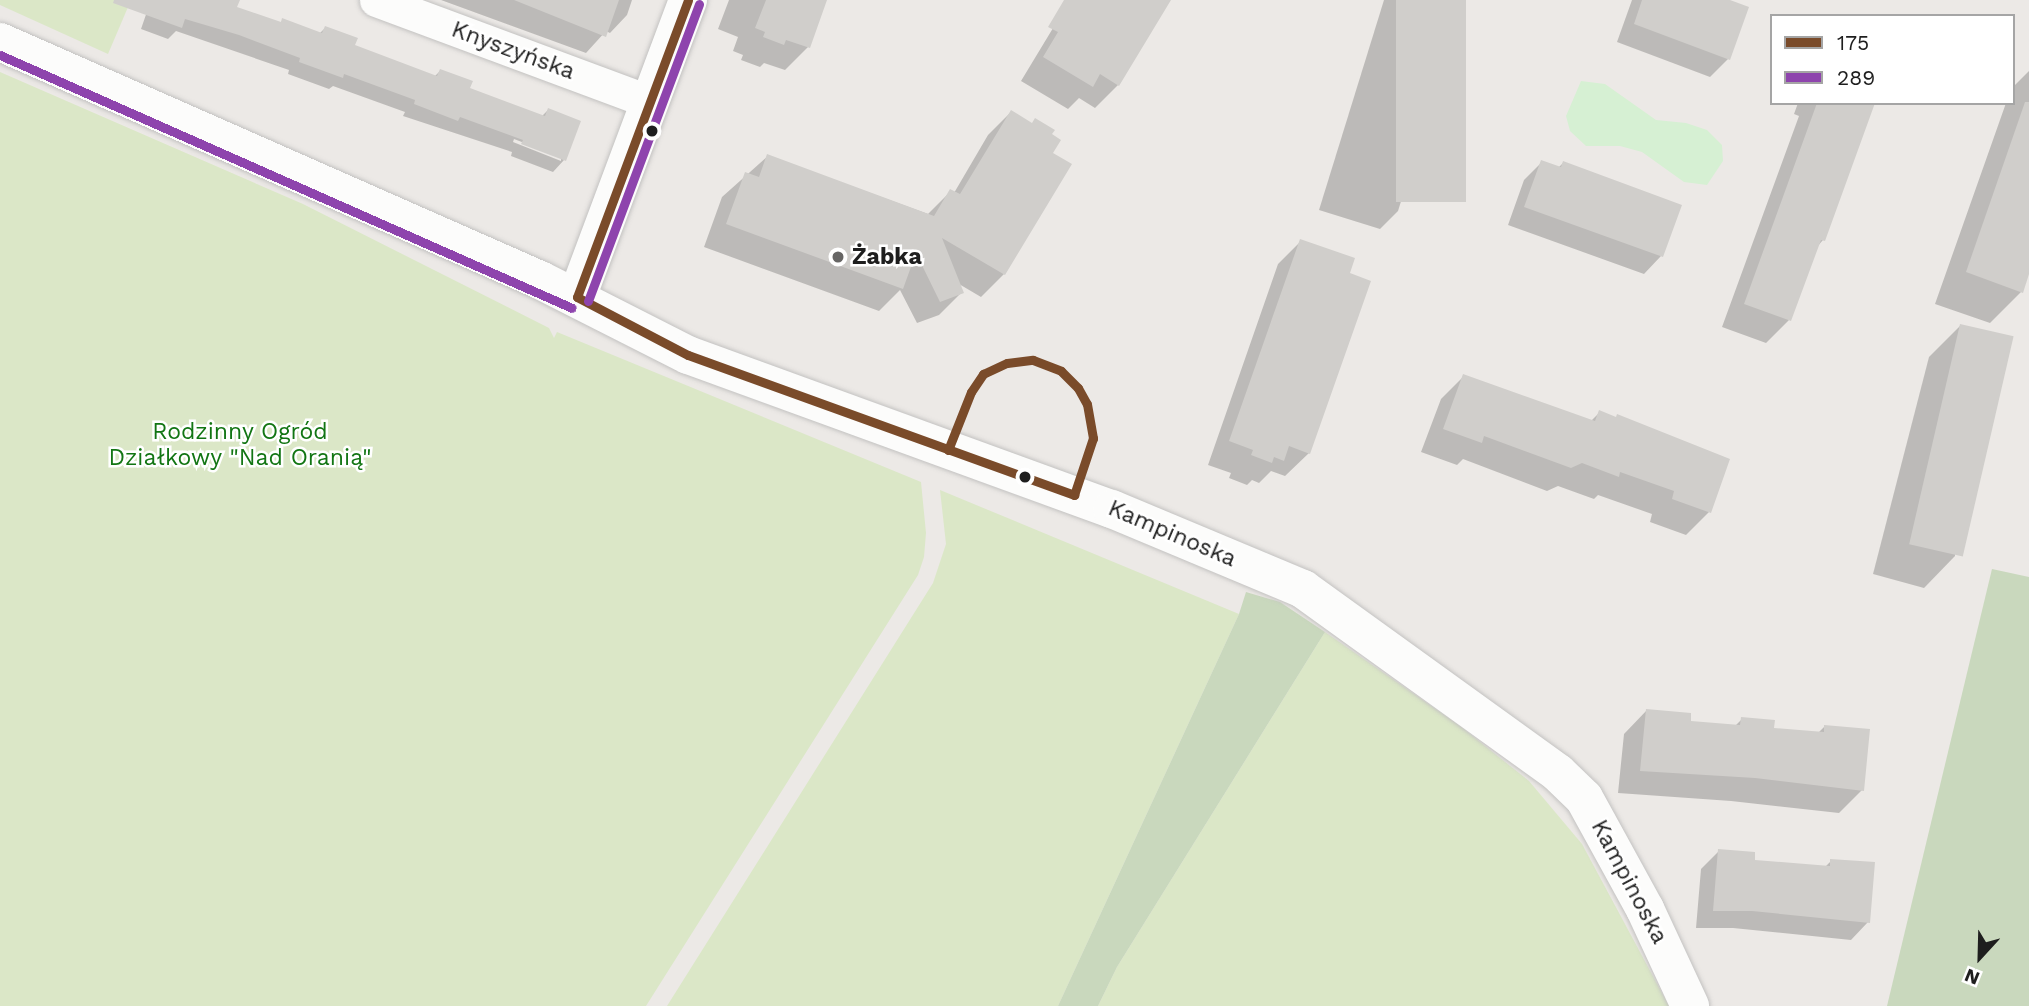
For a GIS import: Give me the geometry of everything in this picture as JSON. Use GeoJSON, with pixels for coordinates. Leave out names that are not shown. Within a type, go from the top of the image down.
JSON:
{"type":"FeatureCollection","features":[{"type":"Feature","properties":{"kind":"street","name":"Knyszyńska"},"geometry":{"type":"LineString","coordinates":[[376,0],[650,103]]}},
{"type":"Feature","properties":{"kind":"street"},"geometry":{"type":"LineString","coordinates":[[577,297],[688,0]]}},
{"type":"Feature","properties":{"kind":"street","name":"Kampinoska"},"geometry":{"type":"LineString","coordinates":[[0,42],[577,297],[688,355],[1112,509],[1303,589],[1558,773],[1584,798],[1645,909],[1690,1006]]}},
{"type":"Feature","properties":{"kind":"green space"},"geometry":{"type":"Polygon","coordinates":[[[0,0],[131,0],[108,54],[0,5],[0,0]]]}},
{"type":"Feature","properties":{"kind":"green space","name":"Rodzinny Ogród Działkowy \"Nad Oranią\""},"geometry":{"type":"Polygon","coordinates":[[[0,72],[303,204],[549,328],[554,338],[557,332],[921,482],[926,533],[924,557],[918,575],[646,1006],[0,1006],[0,72]]]}},
{"type":"Feature","properties":{"kind":"green space"},"geometry":{"type":"Polygon","coordinates":[[[1581,81],[1605,84],[1656,120],[1686,123],[1707,130],[1722,145],[1723,161],[1707,185],[1684,182],[1642,152],[1620,146],[1586,146],[1570,131],[1566,116],[1581,81]]]}},
{"type":"Feature","properties":{"kind":"green space"},"geometry":{"type":"Polygon","coordinates":[[[940,490],[1239,614],[1058,1006],[667,1006],[933,583],[946,544],[940,490]]]}},
{"type":"Feature","properties":{"kind":"green space"},"geometry":{"type":"Polygon","coordinates":[[[1992,569],[2029,577],[2029,1006],[1887,1006],[1992,569]]]}},
{"type":"Feature","properties":{"kind":"green space"},"geometry":{"type":"Polygon","coordinates":[[[1246,592],[1280,602],[1325,632],[1117,967],[1098,1006],[1058,1006],[1239,614],[1246,592]]]}},
{"type":"Feature","properties":{"kind":"green space"},"geometry":{"type":"Polygon","coordinates":[[[1325,632],[1460,726],[1529,781],[1582,844],[1669,1006],[1098,1006],[1117,967],[1325,632]]]}},
{"type":"Feature","properties":{"kind":"building"},"geometry":{"type":"Polygon","coordinates":[[[114,0],[240,0],[237,7],[281,22],[282,18],[322,33],[325,26],[358,38],[355,45],[437,76],[440,69],[473,81],[470,88],[545,116],[548,108],[581,121],[566,161],[521,144],[523,140],[460,117],[458,121],[414,104],[415,100],[344,74],[343,78],[299,62],[300,58],[239,35],[185,19],[182,28],[113,3],[114,0]]]}},
{"type":"Feature","properties":{"kind":"building"},"geometry":{"type":"Polygon","coordinates":[[[514,0],[619,0],[606,37],[514,0]]]}},
{"type":"Feature","properties":{"kind":"building"},"geometry":{"type":"Polygon","coordinates":[[[766,0],[827,0],[810,48],[786,40],[784,45],[763,37],[765,32],[755,28],[766,0]]]}},
{"type":"Feature","properties":{"kind":"building"},"geometry":{"type":"Polygon","coordinates":[[[1064,0],[1171,0],[1119,86],[1100,74],[1093,87],[1043,57],[1058,32],[1048,27],[1064,0]]]}},
{"type":"Feature","properties":{"kind":"building"},"geometry":{"type":"Polygon","coordinates":[[[1396,0],[1466,0],[1466,202],[1396,202],[1396,0]]]}},
{"type":"Feature","properties":{"kind":"building"},"geometry":{"type":"Polygon","coordinates":[[[1642,0],[1730,0],[1749,7],[1730,60],[1634,24],[1642,0]]]}},
{"type":"Feature","properties":{"kind":"building"},"geometry":{"type":"Polygon","coordinates":[[[2025,102],[2029,102],[2029,274],[2023,293],[1966,272],[2025,102]]]}},
{"type":"Feature","properties":{"kind":"building"},"geometry":{"type":"Polygon","coordinates":[[[1816,105],[1874,105],[1825,241],[1821,240],[1791,321],[1744,304],[1816,105]]]}},
{"type":"Feature","properties":{"kind":"building"},"geometry":{"type":"Polygon","coordinates":[[[1011,110],[1032,123],[1035,118],[1055,130],[1052,134],[1061,140],[1053,153],[1072,164],[1005,275],[942,238],[964,293],[940,302],[916,253],[903,289],[726,224],[745,172],[759,177],[767,154],[934,216],[950,189],[960,194],[1011,110]]]}},
{"type":"Feature","properties":{"kind":"building"},"geometry":{"type":"Polygon","coordinates":[[[1541,160],[1561,167],[1563,161],[1682,205],[1663,257],[1524,207],[1541,160]]]}},
{"type":"Feature","properties":{"kind":"building"},"geometry":{"type":"Polygon","coordinates":[[[1300,239],[1355,258],[1350,273],[1371,281],[1310,454],[1289,446],[1284,461],[1274,457],[1272,463],[1251,455],[1253,450],[1229,441],[1300,239]]]}},
{"type":"Feature","properties":{"kind":"building"},"geometry":{"type":"Polygon","coordinates":[[[1960,324],[2014,336],[1963,557],[1909,544],[1960,324]]]}},
{"type":"Feature","properties":{"kind":"building"},"geometry":{"type":"Polygon","coordinates":[[[1463,374],[1595,421],[1599,410],[1616,417],[1617,414],[1730,459],[1711,513],[1672,499],[1674,491],[1620,472],[1619,477],[1582,463],[1571,468],[1484,436],[1482,443],[1443,429],[1463,374]]]}},
{"type":"Feature","properties":{"kind":"building"},"geometry":{"type":"Polygon","coordinates":[[[1646,709],[1691,713],[1691,721],[1740,725],[1741,717],[1775,720],[1774,728],[1824,732],[1824,725],[1870,729],[1864,791],[1755,778],[1640,771],[1646,709]]]}},
{"type":"Feature","properties":{"kind":"building"},"geometry":{"type":"Polygon","coordinates":[[[1718,849],[1755,852],[1755,860],[1830,866],[1830,859],[1875,862],[1870,923],[1752,911],[1713,911],[1718,849]]]}},
{"type":"Feature","properties":{"kind":"transit line","name":"175"},"geometry":{"type":"LineString","coordinates":[[577,297],[688,0]]}},
{"type":"Feature","properties":{"kind":"transit line","name":"289"},"geometry":{"type":"LineString","coordinates":[[588,301],[699,4]]}},
{"type":"Feature","properties":{"kind":"transit line","name":"289"},"geometry":{"type":"LineString","coordinates":[[0,55],[572,308]]}},
{"type":"Feature","properties":{"kind":"transit line","name":"175"},"geometry":{"type":"LineString","coordinates":[[577,297],[688,355],[1074,495]]}},
{"type":"Feature","properties":{"kind":"transit line","name":"175"},"geometry":{"type":"LineString","coordinates":[[948,450],[971,392],[983,374],[1007,363],[1033,360],[1061,371],[1078,388],[1087,404],[1093,438],[1074,495]]}},
{"type":"Feature","properties":{"kind":"place","name":"Żabka"},"geometry":{"type":"Point","coordinates":[838,257]}}]}
